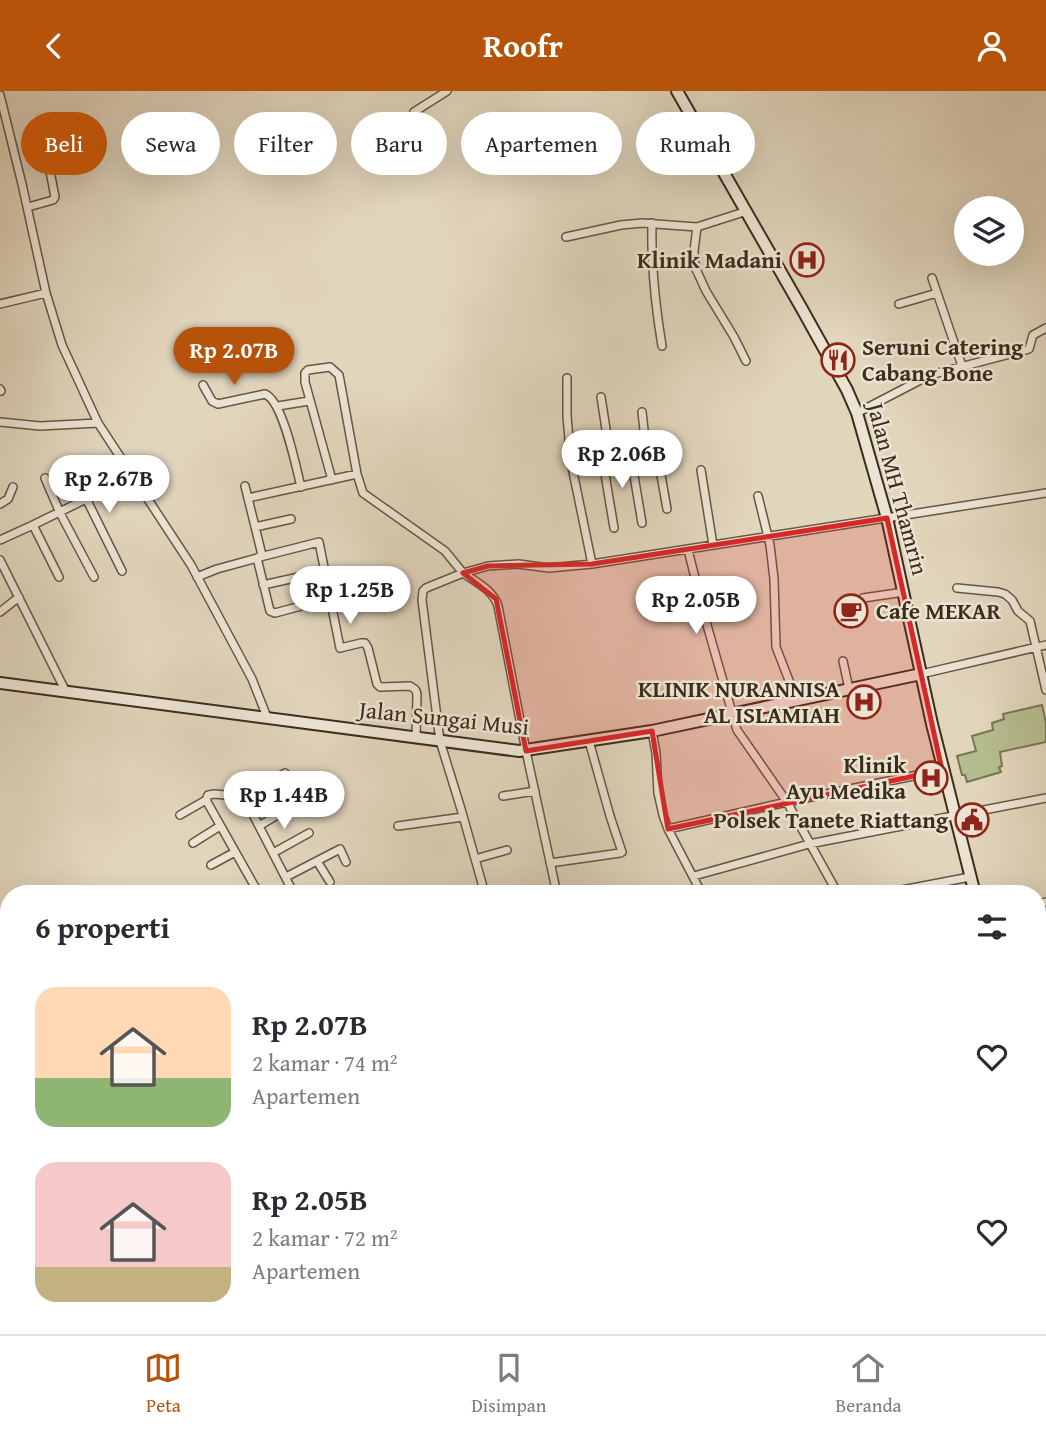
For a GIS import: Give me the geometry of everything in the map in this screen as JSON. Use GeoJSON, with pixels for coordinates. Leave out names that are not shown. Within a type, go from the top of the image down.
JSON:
{"type":"FeatureCollection","features":[{"type":"Feature","properties":{"kind":"street"},"geometry":{"type":"LineString","coordinates":[[414,112],[447,91]]}},
{"type":"Feature","properties":{"kind":"street","name":"Jalan MH Thamrin"},"geometry":{"type":"LineString","coordinates":[[677,91],[747,211],[847,390],[857,413],[887,518],[920,674],[972,885]]}},
{"type":"Feature","properties":{"kind":"street"},"geometry":{"type":"LineString","coordinates":[[0,95],[46,293],[62,345],[97,421],[197,577],[252,679],[267,717]]}},
{"type":"Feature","properties":{"kind":"street"},"geometry":{"type":"LineString","coordinates":[[27,207],[55,197],[51,175]]}},
{"type":"Feature","properties":{"kind":"street"},"geometry":{"type":"LineString","coordinates":[[566,237],[621,225],[652,223],[696,227],[747,211]]}},
{"type":"Feature","properties":{"kind":"street"},"geometry":{"type":"LineString","coordinates":[[652,223],[651,258],[662,346]]}},
{"type":"Feature","properties":{"kind":"street"},"geometry":{"type":"LineString","coordinates":[[696,227],[695,267],[746,362]]}},
{"type":"Feature","properties":{"kind":"street"},"geometry":{"type":"LineString","coordinates":[[932,278],[962,366]]}},
{"type":"Feature","properties":{"kind":"street"},"geometry":{"type":"LineString","coordinates":[[0,304],[46,293]]}},
{"type":"Feature","properties":{"kind":"street"},"geometry":{"type":"LineString","coordinates":[[899,304],[937,293]]}},
{"type":"Feature","properties":{"kind":"street"},"geometry":{"type":"LineString","coordinates":[[857,413],[924,377],[1029,349],[1033,335],[1046,328]]}},
{"type":"Feature","properties":{"kind":"street"},"geometry":{"type":"LineString","coordinates":[[332,480],[304,376],[306,371],[327,367],[334,369],[339,375],[363,493],[445,551],[463,573],[496,599],[555,885]]}},
{"type":"Feature","properties":{"kind":"street"},"geometry":{"type":"LineString","coordinates":[[567,378],[571,462],[592,564]]}},
{"type":"Feature","properties":{"kind":"street"},"geometry":{"type":"LineString","coordinates":[[203,385],[215,403],[270,395],[278,406],[301,487]]}},
{"type":"Feature","properties":{"kind":"street"},"geometry":{"type":"LineString","coordinates":[[601,397],[614,528]]}},
{"type":"Feature","properties":{"kind":"street"},"geometry":{"type":"LineString","coordinates":[[278,406],[309,401]]}},
{"type":"Feature","properties":{"kind":"street"},"geometry":{"type":"LineString","coordinates":[[630,454],[646,447],[642,412]]}},
{"type":"Feature","properties":{"kind":"street"},"geometry":{"type":"LineString","coordinates":[[0,422],[40,426],[97,421]]}},
{"type":"Feature","properties":{"kind":"street"},"geometry":{"type":"LineString","coordinates":[[571,462],[606,455],[657,453],[667,509]]}},
{"type":"Feature","properties":{"kind":"street"},"geometry":{"type":"LineString","coordinates":[[630,454],[642,523]]}},
{"type":"Feature","properties":{"kind":"street"},"geometry":{"type":"LineString","coordinates":[[72,470],[122,571]]}},
{"type":"Feature","properties":{"kind":"street"},"geometry":{"type":"LineString","coordinates":[[701,470],[713,545]]}},
{"type":"Feature","properties":{"kind":"street"},"geometry":{"type":"LineString","coordinates":[[248,498],[357,474]]}},
{"type":"Feature","properties":{"kind":"street"},"geometry":{"type":"LineString","coordinates":[[45,478],[94,577]]}},
{"type":"Feature","properties":{"kind":"street"},"geometry":{"type":"LineString","coordinates":[[245,486],[262,553],[258,558],[270,610],[272,613],[301,606]]}},
{"type":"Feature","properties":{"kind":"street"},"geometry":{"type":"LineString","coordinates":[[0,504],[8,499],[13,487]]}},
{"type":"Feature","properties":{"kind":"street"},"geometry":{"type":"LineString","coordinates":[[482,885],[440,741],[422,594],[426,588],[488,566],[549,568],[592,564],[1046,493]]}},
{"type":"Feature","properties":{"kind":"street"},"geometry":{"type":"LineString","coordinates":[[758,496],[770,545],[776,647],[797,701]]}},
{"type":"Feature","properties":{"kind":"street"},"geometry":{"type":"LineString","coordinates":[[0,540],[86,499]]}},
{"type":"Feature","properties":{"kind":"street"},"geometry":{"type":"LineString","coordinates":[[255,527],[291,519]]}},
{"type":"Feature","properties":{"kind":"street"},"geometry":{"type":"LineString","coordinates":[[33,525],[59,577]]}},
{"type":"Feature","properties":{"kind":"street"},"geometry":{"type":"LineString","coordinates":[[197,577],[217,569],[319,542],[340,648],[365,643],[380,687],[410,686],[417,691],[416,738]]}},
{"type":"Feature","properties":{"kind":"street"},"geometry":{"type":"LineString","coordinates":[[688,550],[737,730],[787,803],[833,885]]}},
{"type":"Feature","properties":{"kind":"street"},"geometry":{"type":"LineString","coordinates":[[0,560],[4,576],[19,597],[65,690]]}},
{"type":"Feature","properties":{"kind":"street"},"geometry":{"type":"LineString","coordinates":[[263,585],[299,577]]}},
{"type":"Feature","properties":{"kind":"street"},"geometry":{"type":"LineString","coordinates":[[957,589],[998,592],[1006,594],[1012,600],[1018,611],[1030,621],[1046,690]]}},
{"type":"Feature","properties":{"kind":"street"},"geometry":{"type":"LineString","coordinates":[[863,598],[904,592]]}},
{"type":"Feature","properties":{"kind":"street"},"geometry":{"type":"LineString","coordinates":[[0,612],[19,597]]}},
{"type":"Feature","properties":{"kind":"street"},"geometry":{"type":"LineString","coordinates":[[920,674],[1046,645]]}},
{"type":"Feature","properties":{"kind":"street"},"geometry":{"type":"LineString","coordinates":[[843,661],[849,689]]}},
{"type":"Feature","properties":{"kind":"street","name":"Jalan Sungai Musi"},"geometry":{"type":"LineString","coordinates":[[0,683],[526,751],[652,731],[920,674]]}},
{"type":"Feature","properties":{"kind":"street"},"geometry":{"type":"LineString","coordinates":[[652,731],[663,815],[698,885]]}},
{"type":"Feature","properties":{"kind":"street"},"geometry":{"type":"LineString","coordinates":[[550,863],[622,852],[589,741]]}},
{"type":"Feature","properties":{"kind":"street"},"geometry":{"type":"LineString","coordinates":[[668,829],[943,770]]}},
{"type":"Feature","properties":{"kind":"street"},"geometry":{"type":"LineString","coordinates":[[180,814],[215,794],[244,797],[285,773]]}},
{"type":"Feature","properties":{"kind":"street"},"geometry":{"type":"LineString","coordinates":[[503,796],[534,791]]}},
{"type":"Feature","properties":{"kind":"street"},"geometry":{"type":"LineString","coordinates":[[244,797],[288,885]]}},
{"type":"Feature","properties":{"kind":"street"},"geometry":{"type":"LineString","coordinates":[[694,876],[809,844],[1046,798]]}},
{"type":"Feature","properties":{"kind":"street"},"geometry":{"type":"LineString","coordinates":[[206,800],[254,885]]}},
{"type":"Feature","properties":{"kind":"street"},"geometry":{"type":"LineString","coordinates":[[259,827],[299,801]]}},
{"type":"Feature","properties":{"kind":"street"},"geometry":{"type":"LineString","coordinates":[[398,826],[463,817]]}},
{"type":"Feature","properties":{"kind":"street"},"geometry":{"type":"LineString","coordinates":[[193,843],[220,826]]}},
{"type":"Feature","properties":{"kind":"street"},"geometry":{"type":"LineString","coordinates":[[273,853],[309,833]]}},
{"type":"Feature","properties":{"kind":"street"},"geometry":{"type":"LineString","coordinates":[[286,877],[340,849],[346,862]]}},
{"type":"Feature","properties":{"kind":"street"},"geometry":{"type":"LineString","coordinates":[[475,859],[507,850]]}},
{"type":"Feature","properties":{"kind":"street"},"geometry":{"type":"LineString","coordinates":[[211,865],[235,852]]}},
{"type":"Feature","properties":{"kind":"street"},"geometry":{"type":"LineString","coordinates":[[317,860],[330,882]]}},
{"type":"Feature","properties":{"kind":"street"},"geometry":{"type":"LineString","coordinates":[[928,885],[970,877]]}},
{"type":"Feature","properties":{"kind":"highlighted area"},"geometry":{"type":"Polygon","coordinates":[[[887,518],[942,770],[668,829],[652,731],[526,751],[496,599],[463,573],[488,566],[592,564],[887,518]]]}},
{"type":"Feature","properties":{"kind":"green space"},"geometry":{"type":"Polygon","coordinates":[[[1042,705],[1046,742],[1000,752],[1001,772],[967,782],[965,775],[962,775],[957,756],[976,751],[972,736],[993,730],[992,723],[1004,719],[1003,714],[1042,705]]]}},
{"type":"Feature","properties":{"kind":"place","name":"Klinik Madani"},"geometry":{"type":"Point","coordinates":[807,260]}},
{"type":"Feature","properties":{"kind":"place","name":"Seruni Catering Cabang Bone"},"geometry":{"type":"Point","coordinates":[838,360]}},
{"type":"Feature","properties":{"kind":"place","name":"Cafe MEKAR"},"geometry":{"type":"Point","coordinates":[851,611]}},
{"type":"Feature","properties":{"kind":"place","name":"KLINIK NURANNISA AL ISLAMIAH"},"geometry":{"type":"Point","coordinates":[864,702]}},
{"type":"Feature","properties":{"kind":"place","name":"Klinik Ayu Medika"},"geometry":{"type":"Point","coordinates":[931,778]}},
{"type":"Feature","properties":{"kind":"place","name":"Polsek Tanete Riattang"},"geometry":{"type":"Point","coordinates":[972,820]}}]}
